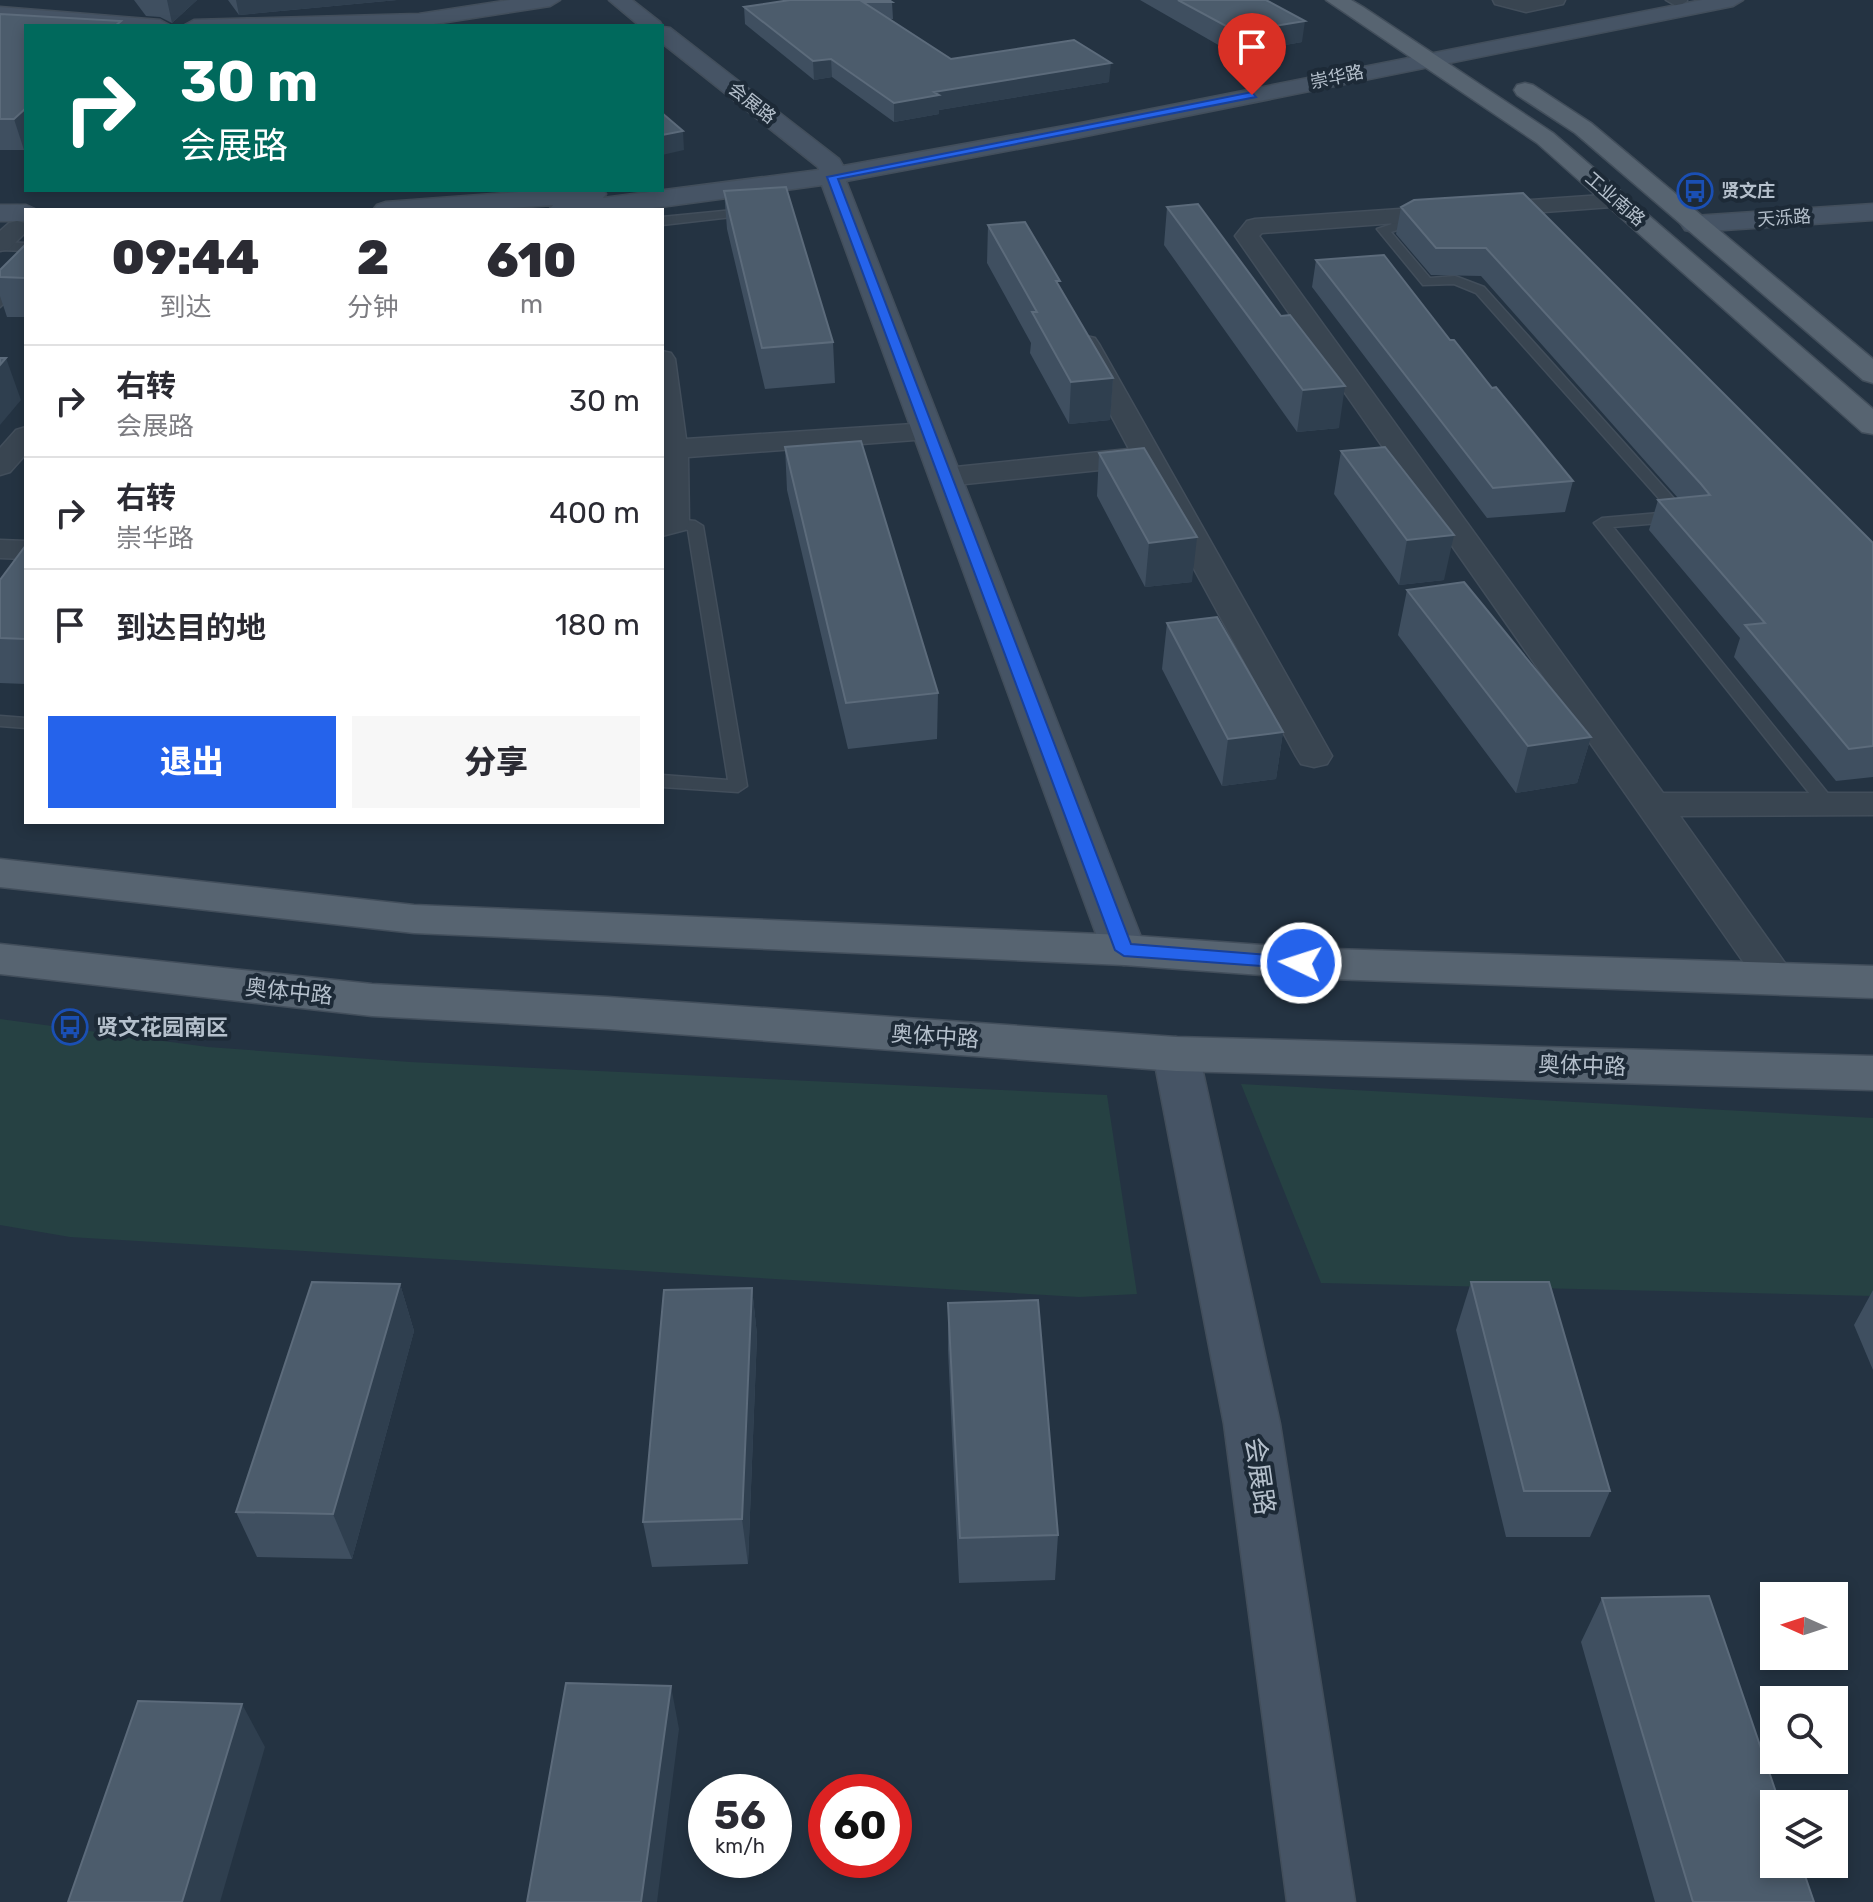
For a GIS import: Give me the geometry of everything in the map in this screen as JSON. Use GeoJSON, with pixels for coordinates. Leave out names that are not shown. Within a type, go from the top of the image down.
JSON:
{"type":"FeatureCollection","features":[{"type":"Feature","properties":{"kind":"main road","name":"工业南路"},"geometry":{"type":"LineString","coordinates":[[1336,0],[1545,138],[1873,425]]}},
{"type":"Feature","properties":{"kind":"main road","name":"工业南路"},"geometry":{"type":"LineString","coordinates":[[1453,43],[1583,128],[1873,374]]}},
{"type":"Feature","properties":{"kind":"main road"},"geometry":{"type":"LineString","coordinates":[[0,873],[414,919],[1124,950],[1301,963],[1873,982]]}},
{"type":"Feature","properties":{"kind":"main road","name":"奥体中路"},"geometry":{"type":"LineString","coordinates":[[0,959],[372,1000],[608,1013],[1176,1054],[1873,1073]]}},
{"type":"Feature","properties":{"kind":"street"},"geometry":{"type":"LineString","coordinates":[[269,24],[419,20],[550,0]]}},
{"type":"Feature","properties":{"kind":"street"},"geometry":{"type":"LineString","coordinates":[[599,0],[629,24]]}},
{"type":"Feature","properties":{"kind":"street"},"geometry":{"type":"LineString","coordinates":[[619,0],[650,24]]}},
{"type":"Feature","properties":{"kind":"street"},"geometry":{"type":"LineString","coordinates":[[1502,0],[1526,6],[1556,0]]}},
{"type":"Feature","properties":{"kind":"street","name":"崇华路"},"geometry":{"type":"LineString","coordinates":[[584,208],[663,201],[1419,54],[1453,43],[1679,0]]}},
{"type":"Feature","properties":{"kind":"street","name":"崇华路"},"geometry":{"type":"LineString","coordinates":[[1453,43],[1733,0]]}},
{"type":"Feature","properties":{"kind":"street"},"geometry":{"type":"LineString","coordinates":[[0,13],[135,24]]}},
{"type":"Feature","properties":{"kind":"street","name":"会展路"},"geometry":{"type":"LineString","coordinates":[[664,35],[825,169]]}},
{"type":"Feature","properties":{"kind":"street","name":"会展路"},"geometry":{"type":"LineString","coordinates":[[664,50],[825,169]]}},
{"type":"Feature","properties":{"kind":"street"},"geometry":{"type":"LineString","coordinates":[[825,169],[946,477],[1124,950]]}},
{"type":"Feature","properties":{"kind":"street","name":"崇华路"},"geometry":{"type":"LineString","coordinates":[[664,187],[825,169]]}},
{"type":"Feature","properties":{"kind":"street"},"geometry":{"type":"LineString","coordinates":[[411,208],[610,192]]}},
{"type":"Feature","properties":{"kind":"street"},"geometry":{"type":"LineString","coordinates":[[1617,201],[1255,226],[1247,236],[1777,980]]}},
{"type":"Feature","properties":{"kind":"street"},"geometry":{"type":"LineString","coordinates":[[1523,208],[1546,230]]}},
{"type":"Feature","properties":{"kind":"street","name":"天泺路"},"geometry":{"type":"LineString","coordinates":[[1694,224],[1873,212]]}},
{"type":"Feature","properties":{"kind":"street"},"geometry":{"type":"LineString","coordinates":[[1072,317],[1314,756]]}},
{"type":"Feature","properties":{"kind":"street"},"geometry":{"type":"LineString","coordinates":[[664,382],[669,441],[668,526]]}},
{"type":"Feature","properties":{"kind":"street"},"geometry":{"type":"LineString","coordinates":[[669,441],[928,431]]}},
{"type":"Feature","properties":{"kind":"street"},"geometry":{"type":"LineString","coordinates":[[0,466],[24,438]]}},
{"type":"Feature","properties":{"kind":"street"},"geometry":{"type":"LineString","coordinates":[[946,477],[1147,456]]}},
{"type":"Feature","properties":{"kind":"street"},"geometry":{"type":"LineString","coordinates":[[0,549],[24,550]]}},
{"type":"Feature","properties":{"kind":"street"},"geometry":{"type":"LineString","coordinates":[[1652,805],[1873,804]]}},
{"type":"Feature","properties":{"kind":"street","name":"会展路"},"geometry":{"type":"LineString","coordinates":[[1176,1054],[1252,1424],[1321,1902]]}},
{"type":"Feature","properties":{"kind":"lane"},"geometry":{"type":"LineString","coordinates":[[664,221],[773,210]]}},
{"type":"Feature","properties":{"kind":"lane"},"geometry":{"type":"LineString","coordinates":[[1391,217],[1401,227],[1383,229],[1427,282],[1455,280],[1480,290],[1682,516],[1602,523],[1828,805]]}},
{"type":"Feature","properties":{"kind":"lane"},"geometry":{"type":"LineString","coordinates":[[0,303],[24,277]]}},
{"type":"Feature","properties":{"kind":"lane"},"geometry":{"type":"LineString","coordinates":[[664,781],[738,786],[695,526],[668,526]]}},
{"type":"Feature","properties":{"kind":"lane"},"geometry":{"type":"LineString","coordinates":[[0,721],[24,723]]}},
{"type":"Feature","properties":{"kind":"green space"},"geometry":{"type":"Polygon","coordinates":[[[0,1019],[208,1047],[410,1062],[1107,1095],[1137,1294],[1079,1297],[70,1237],[0,1225],[0,1019]]]}},
{"type":"Feature","properties":{"kind":"green space"},"geometry":{"type":"Polygon","coordinates":[[[1241,1084],[1873,1118],[1873,1296],[1321,1283],[1241,1084]]]}},
{"type":"Feature","properties":{"kind":"building"},"geometry":{"type":"Polygon","coordinates":[[[790,0],[889,0],[892,2],[863,2],[951,59],[1074,40],[1111,63],[934,92],[939,95],[894,103],[831,59],[813,61],[744,7],[790,0]]]}},
{"type":"Feature","properties":{"kind":"building"},"geometry":{"type":"Polygon","coordinates":[[[1178,0],[1266,0],[1305,21],[1237,32],[1178,0]]]}},
{"type":"Feature","properties":{"kind":"building"},"geometry":{"type":"Polygon","coordinates":[[[0,14],[121,21],[117,24],[24,24],[24,110],[14,119],[0,119],[0,14]]]}},
{"type":"Feature","properties":{"kind":"building"},"geometry":{"type":"Polygon","coordinates":[[[664,115],[683,131],[664,135],[664,115]]]}},
{"type":"Feature","properties":{"kind":"building"},"geometry":{"type":"Polygon","coordinates":[[[786,187],[833,342],[762,348],[724,191],[786,187]]]}},
{"type":"Feature","properties":{"kind":"building"},"geometry":{"type":"Polygon","coordinates":[[[1523,193],[1873,543],[1873,746],[1849,749],[1745,625],[1765,623],[1658,500],[1710,495],[1701,484],[1486,248],[1436,248],[1401,207],[1414,200],[1523,193]]]}},
{"type":"Feature","properties":{"kind":"building"},"geometry":{"type":"Polygon","coordinates":[[[1198,204],[1281,316],[1290,315],[1345,386],[1303,390],[1167,207],[1198,204]]]}},
{"type":"Feature","properties":{"kind":"building"},"geometry":{"type":"Polygon","coordinates":[[[1025,222],[1113,378],[1071,382],[1032,312],[1037,312],[988,225],[1025,222]]]}},
{"type":"Feature","properties":{"kind":"building"},"geometry":{"type":"Polygon","coordinates":[[[24,246],[24,278],[0,277],[0,270],[24,246]]]}},
{"type":"Feature","properties":{"kind":"building"},"geometry":{"type":"Polygon","coordinates":[[[1384,255],[1450,340],[1454,340],[1492,388],[1496,387],[1573,481],[1493,488],[1316,260],[1384,255]]]}},
{"type":"Feature","properties":{"kind":"building"},"geometry":{"type":"Polygon","coordinates":[[[861,441],[938,693],[846,703],[785,447],[861,441]]]}},
{"type":"Feature","properties":{"kind":"building"},"geometry":{"type":"Polygon","coordinates":[[[1385,447],[1454,535],[1407,540],[1341,451],[1385,447]]]}},
{"type":"Feature","properties":{"kind":"building"},"geometry":{"type":"Polygon","coordinates":[[[1144,448],[1197,537],[1149,543],[1099,453],[1144,448]]]}},
{"type":"Feature","properties":{"kind":"building"},"geometry":{"type":"Polygon","coordinates":[[[24,548],[24,639],[0,638],[0,580],[24,548]]]}},
{"type":"Feature","properties":{"kind":"building"},"geometry":{"type":"Polygon","coordinates":[[[1464,582],[1591,737],[1528,746],[1407,590],[1464,582]]]}},
{"type":"Feature","properties":{"kind":"building"},"geometry":{"type":"Polygon","coordinates":[[[1217,617],[1283,732],[1228,739],[1167,623],[1217,617]]]}},
{"type":"Feature","properties":{"kind":"building"},"geometry":{"type":"Polygon","coordinates":[[[312,1282],[400,1284],[333,1514],[236,1512],[312,1282]]]}},
{"type":"Feature","properties":{"kind":"building"},"geometry":{"type":"Polygon","coordinates":[[[1471,1282],[1549,1282],[1610,1491],[1524,1491],[1471,1282]]]}},
{"type":"Feature","properties":{"kind":"building"},"geometry":{"type":"Polygon","coordinates":[[[752,1288],[742,1519],[643,1522],[664,1290],[752,1288]]]}},
{"type":"Feature","properties":{"kind":"building"},"geometry":{"type":"Polygon","coordinates":[[[1038,1300],[1058,1535],[960,1538],[948,1303],[1038,1300]]]}},
{"type":"Feature","properties":{"kind":"building"},"geometry":{"type":"Polygon","coordinates":[[[1709,1596],[1760,1745],[1760,1774],[1770,1774],[1775,1790],[1760,1790],[1760,1878],[1806,1878],[1814,1902],[1693,1902],[1602,1598],[1709,1596]]]}},
{"type":"Feature","properties":{"kind":"building"},"geometry":{"type":"Polygon","coordinates":[[[566,1683],[671,1686],[641,1902],[527,1902],[566,1683]]]}},
{"type":"Feature","properties":{"kind":"building"},"geometry":{"type":"Polygon","coordinates":[[[138,1701],[242,1704],[182,1902],[68,1902],[138,1701]]]}},
{"type":"Feature","properties":{"kind":"place","name":"贤文庄"},"geometry":{"type":"Point","coordinates":[1695,191]}},
{"type":"Feature","properties":{"kind":"place","name":"贤文花园南区"},"geometry":{"type":"Point","coordinates":[70,1027]}},
{"type":"Feature","properties":{"kind":"route"},"geometry":{"type":"LineString","coordinates":[[1252,95],[832,177],[1124,950],[1301,963]]}}]}
